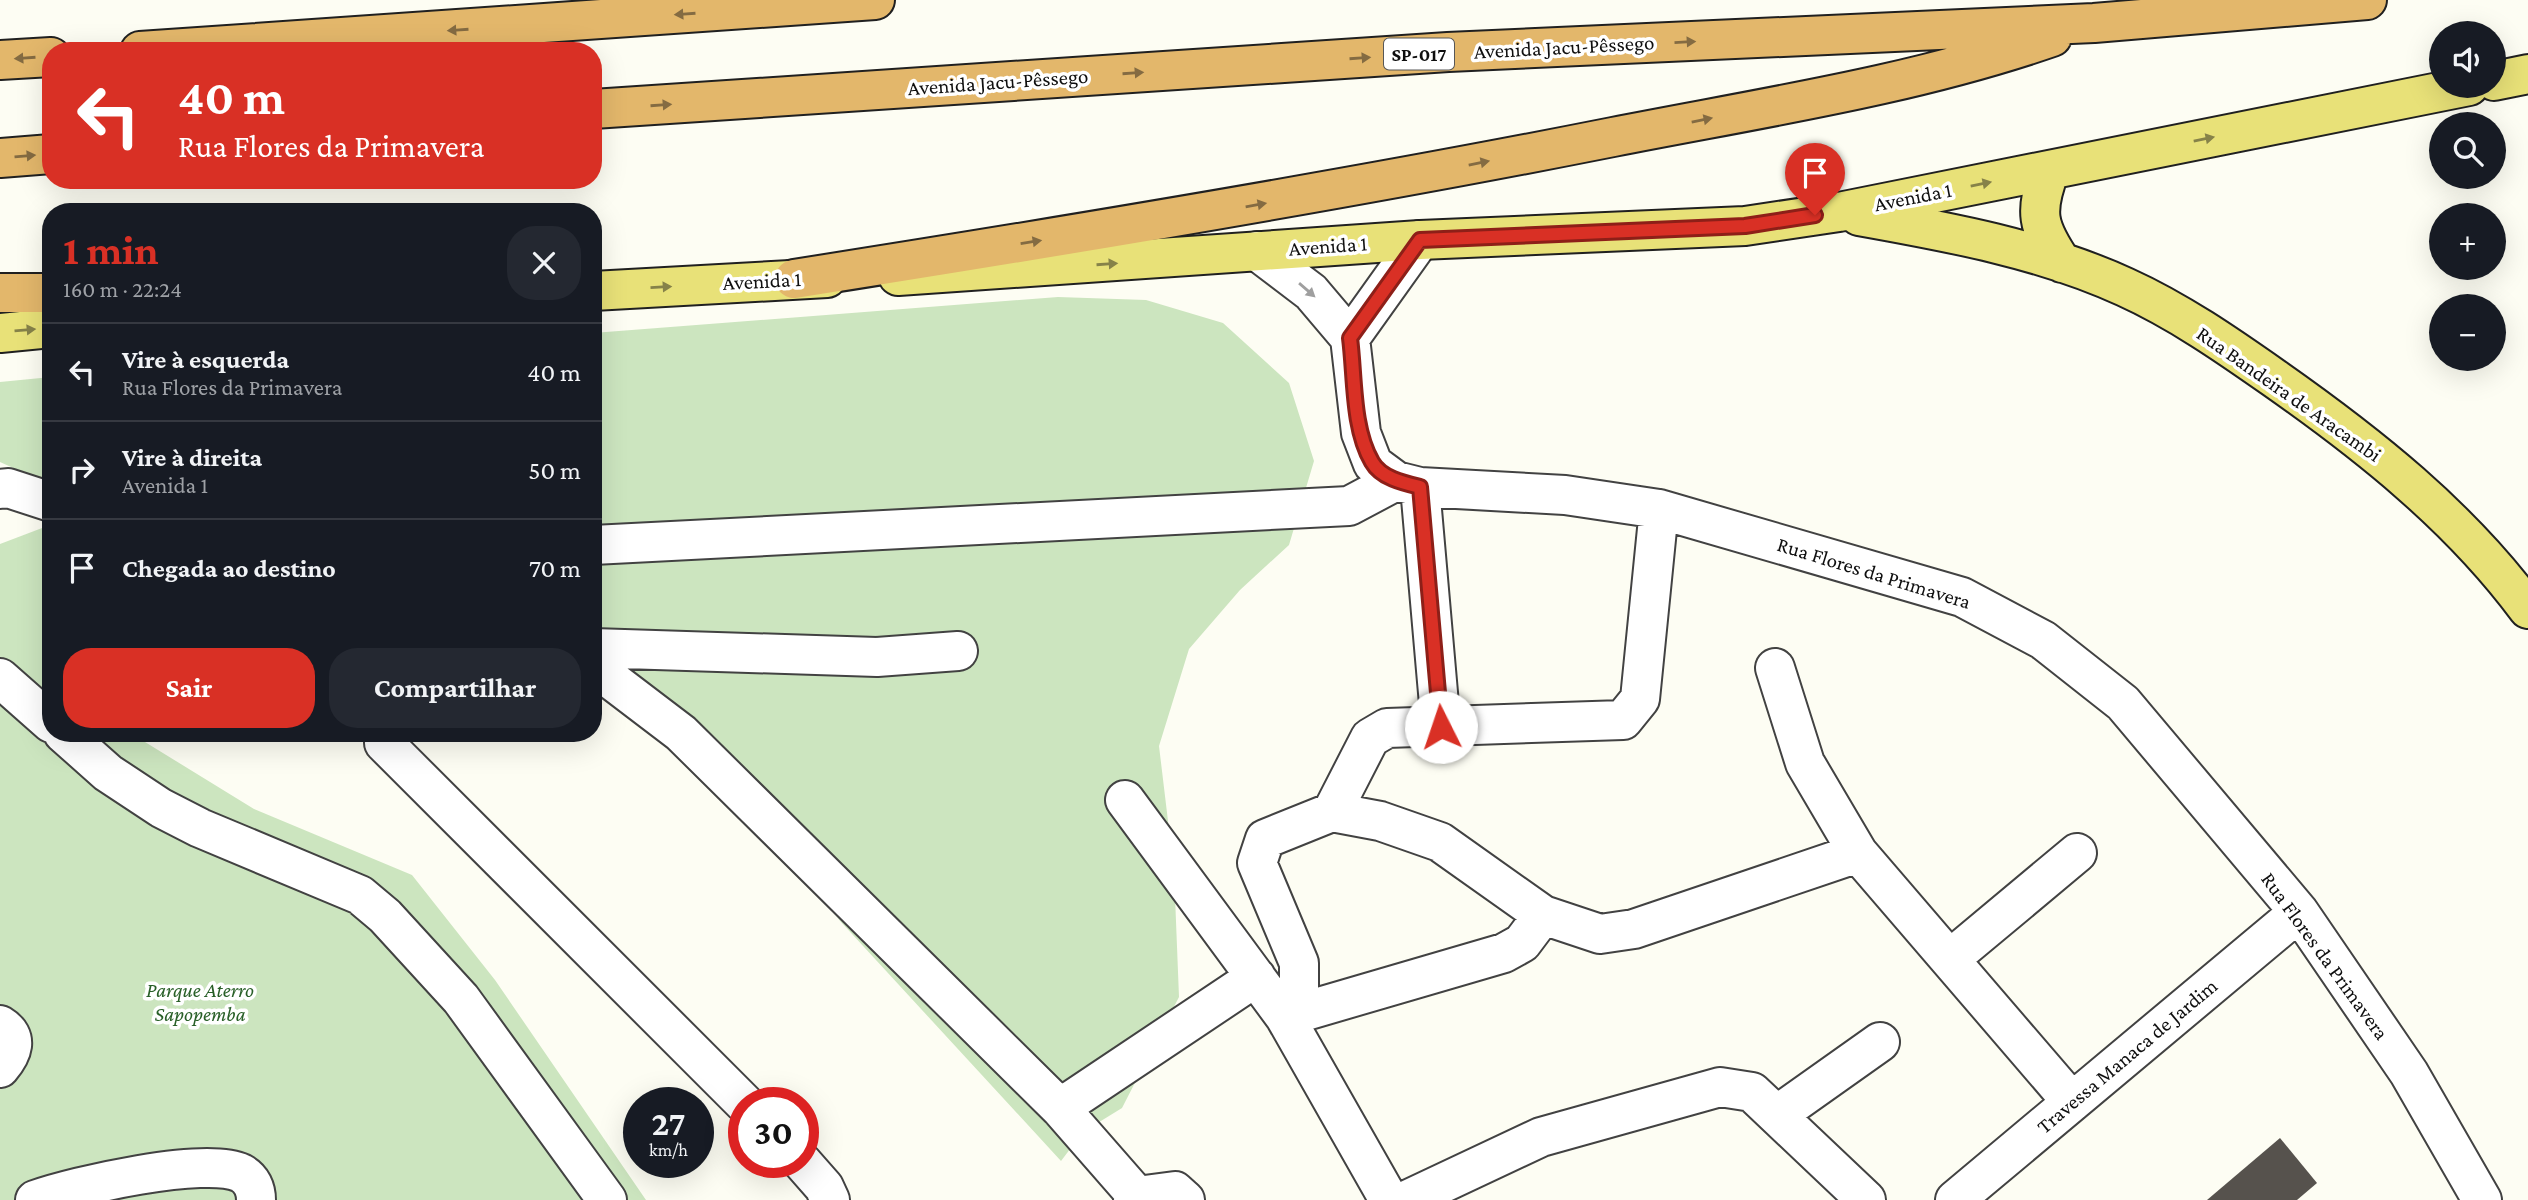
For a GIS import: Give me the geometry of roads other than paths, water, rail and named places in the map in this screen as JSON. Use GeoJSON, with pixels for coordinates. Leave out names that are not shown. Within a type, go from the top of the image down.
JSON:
{"type":"FeatureCollection","features":[{"type":"Feature","properties":{"kind":"highway"},"geometry":{"type":"LineString","coordinates":[[270,42],[875,0]]}},
{"type":"Feature","properties":{"kind":"highway","name":"Avenida Jacu-Pêssego"},"geometry":{"type":"LineString","coordinates":[[602,108],[1448,52],[2094,23],[2367,0]]}},
{"type":"Feature","properties":{"kind":"highway"},"geometry":{"type":"LineString","coordinates":[[794,279],[1338,191],[1873,86],[1982,61],[2094,23]]}},
{"type":"Feature","properties":{"kind":"highway"},"geometry":{"type":"LineString","coordinates":[[0,60],[42,58]]}},
{"type":"Feature","properties":{"kind":"highway"},"geometry":{"type":"LineString","coordinates":[[0,158],[42,155]]}},
{"type":"Feature","properties":{"kind":"highway"},"geometry":{"type":"LineString","coordinates":[[0,293],[42,293]]}},
{"type":"Feature","properties":{"kind":"main road"},"geometry":{"type":"LineString","coordinates":[[2506,79],[2528,74]]}},
{"type":"Feature","properties":{"kind":"main road","name":"Avenida 1"},"geometry":{"type":"LineString","coordinates":[[602,290],[794,279],[967,273],[1420,240],[1745,226],[1839,212],[2429,94]]}},
{"type":"Feature","properties":{"kind":"main road"},"geometry":{"type":"LineString","coordinates":[[2050,170],[2040,195],[2039,217],[2044,237],[2062,263]]}},
{"type":"Feature","properties":{"kind":"main road","name":"Rua Bandeira de Aracambi"},"geometry":{"type":"LineString","coordinates":[[1839,212],[1957,234],[2062,263],[2126,287],[2219,340],[2324,413],[2421,491],[2499,570],[2528,609]]}},
{"type":"Feature","properties":{"kind":"main road"},"geometry":{"type":"LineString","coordinates":[[0,333],[42,329]]}},
{"type":"Feature","properties":{"kind":"street"},"geometry":{"type":"LineString","coordinates":[[1350,338],[1420,240]]}},
{"type":"Feature","properties":{"kind":"street"},"geometry":{"type":"LineString","coordinates":[[1257,251],[1311,292],[1350,338],[1361,433],[1373,464],[1408,484]]}},
{"type":"Feature","properties":{"kind":"street"},"geometry":{"type":"LineString","coordinates":[[602,545],[1349,506],[1408,484]]}},
{"type":"Feature","properties":{"kind":"street"},"geometry":{"type":"LineString","coordinates":[[1408,484],[1441,727]]}},
{"type":"Feature","properties":{"kind":"street","name":"Rua Flores da Primavera"},"geometry":{"type":"LineString","coordinates":[[1408,484],[1565,495],[1659,509],[1962,597],[2043,640],[2123,703],[2299,912],[2409,1073],[2482,1200]]}},
{"type":"Feature","properties":{"kind":"street"},"geometry":{"type":"LineString","coordinates":[[0,489],[8,488],[42,499]]}},
{"type":"Feature","properties":{"kind":"street"},"geometry":{"type":"LineString","coordinates":[[1332,812],[1370,738],[1387,729],[1623,720],[1640,699],[1659,509]]}},
{"type":"Feature","properties":{"kind":"street"},"geometry":{"type":"LineString","coordinates":[[602,648],[877,657],[958,651]]}},
{"type":"Feature","properties":{"kind":"street"},"geometry":{"type":"LineString","coordinates":[[1775,668],[1805,763],[1858,853],[2072,1101]]}},
{"type":"Feature","properties":{"kind":"street"},"geometry":{"type":"LineString","coordinates":[[602,673],[681,733],[1060,1108],[1135,1198],[1175,1191],[1185,1200]]}},
{"type":"Feature","properties":{"kind":"street"},"geometry":{"type":"LineString","coordinates":[[0,678],[42,715]]}},
{"type":"Feature","properties":{"kind":"street"},"geometry":{"type":"LineString","coordinates":[[73,742],[108,773],[161,807],[200,828],[360,895],[385,916],[461,999],[607,1200]]}},
{"type":"Feature","properties":{"kind":"street"},"geometry":{"type":"LineString","coordinates":[[389,742],[728,1087]]}},
{"type":"Feature","properties":{"kind":"street"},"geometry":{"type":"LineString","coordinates":[[1125,800],[1285,1017],[1389,1200]]}},
{"type":"Feature","properties":{"kind":"street"},"geometry":{"type":"LineString","coordinates":[[1285,1017],[1299,997],[1299,963],[1257,863],[1265,838],[1332,812],[1380,821],[1440,842],[1543,915],[1600,934],[1634,929],[1858,853]]}},
{"type":"Feature","properties":{"kind":"street"},"geometry":{"type":"LineString","coordinates":[[1950,959],[2077,853]]}},
{"type":"Feature","properties":{"kind":"street","name":"Travessa Manaca de Jardim"},"geometry":{"type":"LineString","coordinates":[[1955,1200],[2299,912]]}},
{"type":"Feature","properties":{"kind":"street"},"geometry":{"type":"LineString","coordinates":[[1285,1017],[1504,953],[1522,943],[1543,915]]}},
{"type":"Feature","properties":{"kind":"street"},"geometry":{"type":"LineString","coordinates":[[1060,1108],[1256,977]]}},
{"type":"Feature","properties":{"kind":"street"},"geometry":{"type":"LineString","coordinates":[[0,1025],[9,1033],[12,1047],[11,1054],[0,1068]]}},
{"type":"Feature","properties":{"kind":"street"},"geometry":{"type":"LineString","coordinates":[[1777,1115],[1880,1042]]}},
{"type":"Feature","properties":{"kind":"street"},"geometry":{"type":"LineString","coordinates":[[1407,1200],[1541,1137],[1720,1087],[1752,1092],[1866,1200]]}},
{"type":"Feature","properties":{"kind":"street"},"geometry":{"type":"LineString","coordinates":[[35,1200],[60,1191],[154,1172],[228,1169],[249,1178],[256,1200]]}},
{"type":"Feature","properties":{"kind":"street"},"geometry":{"type":"LineString","coordinates":[[816,1178],[830,1200]]}},
{"type":"Feature","properties":{"kind":"park label","name":"Parque Aterro Sapopemba"},"geometry":{"type":"Point","coordinates":[200,1002]}}]}
